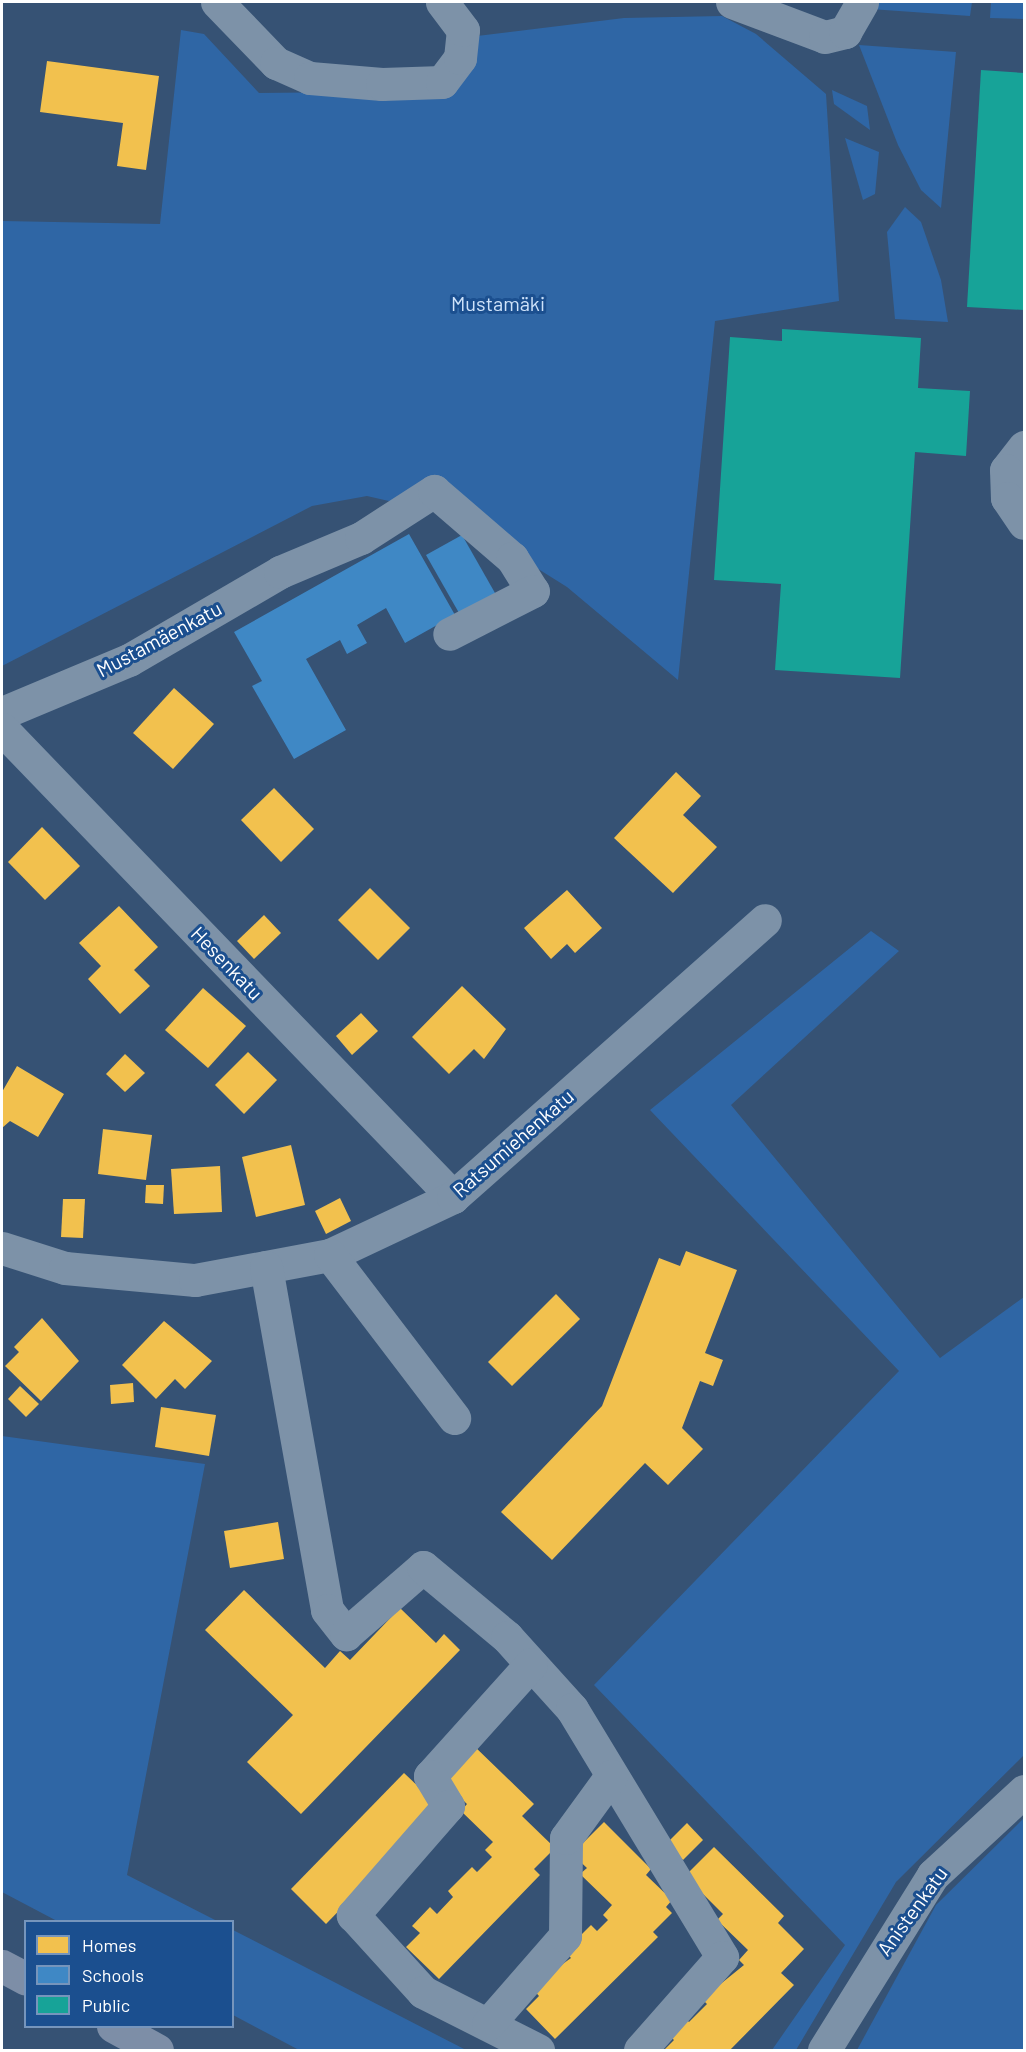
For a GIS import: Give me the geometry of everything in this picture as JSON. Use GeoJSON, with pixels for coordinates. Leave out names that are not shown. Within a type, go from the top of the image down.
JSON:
{"type":"FeatureCollection","features":[{"type":"Feature","properties":{"kind":"main road"},"geometry":{"type":"LineString","coordinates":[[2,1966],[24,1978]]}},
{"type":"Feature","properties":{"kind":"main road"},"geometry":{"type":"LineString","coordinates":[[117,2028],[158,2050]]}},
{"type":"Feature","properties":{"kind":"street"},"geometry":{"type":"LineString","coordinates":[[217,2],[276,63],[310,78],[382,84],[442,82],[460,58],[463,30],[441,2]]}},
{"type":"Feature","properties":{"kind":"street"},"geometry":{"type":"LineString","coordinates":[[732,2],[825,37],[845,32],[862,2]]}},
{"type":"Feature","properties":{"kind":"street"},"geometry":{"type":"LineString","coordinates":[[1024,447],[1006,470],[1007,498],[1024,523]]}},
{"type":"Feature","properties":{"kind":"street","name":"Mustamäenkatu"},"geometry":{"type":"LineString","coordinates":[[2,713],[129,660],[280,572],[361,538],[434,491],[512,558],[533,591],[449,634]]}},
{"type":"Feature","properties":{"kind":"street","name":"Hesenkatu"},"geometry":{"type":"LineString","coordinates":[[2,729],[453,1197]]}},
{"type":"Feature","properties":{"kind":"street","name":"Ratsumiehenkatu"},"geometry":{"type":"LineString","coordinates":[[2,1248],[65,1268],[195,1280],[330,1255],[453,1197],[765,920]]}},
{"type":"Feature","properties":{"kind":"street"},"geometry":{"type":"LineString","coordinates":[[330,1255],[454,1418]]}},
{"type":"Feature","properties":{"kind":"street"},"geometry":{"type":"LineString","coordinates":[[266,1267],[327,1610],[346,1634],[423,1567],[531,1664],[572,1709],[722,1957],[640,2050]]}},
{"type":"Feature","properties":{"kind":"street"},"geometry":{"type":"LineString","coordinates":[[531,1664],[430,1776],[448,1806],[353,1915],[423,1992],[538,2050]]}},
{"type":"Feature","properties":{"kind":"street"},"geometry":{"type":"LineString","coordinates":[[488,2024],[565,1936],[566,1838],[611,1776]]}},
{"type":"Feature","properties":{"kind":"street","name":"Anistenkatu"},"geometry":{"type":"LineString","coordinates":[[824,2050],[933,1875],[1024,1791]]}},
{"type":"Feature","properties":{"kind":"green space"},"geometry":{"type":"Polygon","coordinates":[[[870,2],[972,2],[970,16],[870,9],[870,2]]]}},
{"type":"Feature","properties":{"kind":"green space"},"geometry":{"type":"Polygon","coordinates":[[[991,2],[1024,2],[1024,19],[990,18],[991,2]]]}},
{"type":"Feature","properties":{"kind":"green space","name":"Mustamäki"},"geometry":{"type":"Polygon","coordinates":[[[722,16],[756,34],[826,94],[839,301],[715,321],[678,680],[567,587],[454,516],[367,496],[312,506],[2,666],[2,221],[160,224],[181,30],[204,34],[259,93],[451,91],[469,37],[624,18],[722,16]]]}},
{"type":"Feature","properties":{"kind":"green space"},"geometry":{"type":"Polygon","coordinates":[[[859,45],[956,52],[941,208],[921,190],[898,145],[859,45]]]}},
{"type":"Feature","properties":{"kind":"green space"},"geometry":{"type":"Polygon","coordinates":[[[832,90],[867,106],[870,130],[834,104],[832,90]]]}},
{"type":"Feature","properties":{"kind":"green space"},"geometry":{"type":"Polygon","coordinates":[[[845,138],[879,152],[875,194],[863,200],[845,138]]]}},
{"type":"Feature","properties":{"kind":"green space"},"geometry":{"type":"Polygon","coordinates":[[[905,207],[921,222],[941,280],[948,322],[895,319],[887,232],[905,207]]]}},
{"type":"Feature","properties":{"kind":"green space"},"geometry":{"type":"Polygon","coordinates":[[[871,931],[899,951],[731,1105],[940,1358],[1024,1297],[1024,1755],[896,1882],[796,2050],[772,2050],[845,1945],[594,1685],[899,1371],[650,1110],[871,931]]]}},
{"type":"Feature","properties":{"kind":"green space"},"geometry":{"type":"Polygon","coordinates":[[[2,1436],[205,1464],[127,1875],[215,1920],[55,1920],[2,1892],[2,1436]]]}},
{"type":"Feature","properties":{"kind":"green space"},"geometry":{"type":"Polygon","coordinates":[[[1024,1818],[1024,2050],[857,2050],[936,1905],[1024,1818]]]}},
{"type":"Feature","properties":{"kind":"green space"},"geometry":{"type":"Polygon","coordinates":[[[234,1931],[466,2050],[299,2050],[234,2016],[234,1931]]]}},
{"type":"Feature","properties":{"kind":"building: Homes"},"geometry":{"type":"Polygon","coordinates":[[[47,61],[159,76],[146,170],[117,166],[123,123],[40,112],[47,61]]]}},
{"type":"Feature","properties":{"kind":"building: Homes"},"geometry":{"type":"Polygon","coordinates":[[[174,688],[214,724],[173,769],[133,733],[174,688]]]}},
{"type":"Feature","properties":{"kind":"building: Homes"},"geometry":{"type":"Polygon","coordinates":[[[676,772],[701,796],[683,815],[717,847],[673,893],[614,838],[676,772]]]}},
{"type":"Feature","properties":{"kind":"building: Homes"},"geometry":{"type":"Polygon","coordinates":[[[274,788],[314,829],[281,862],[241,820],[274,788]]]}},
{"type":"Feature","properties":{"kind":"building: Homes"},"geometry":{"type":"Polygon","coordinates":[[[42,827],[80,866],[45,900],[8,862],[42,827]]]}},
{"type":"Feature","properties":{"kind":"building: Homes"},"geometry":{"type":"Polygon","coordinates":[[[370,888],[410,928],[378,960],[338,920],[370,888]]]}},
{"type":"Feature","properties":{"kind":"building: Homes"},"geometry":{"type":"Polygon","coordinates":[[[567,890],[602,928],[575,953],[567,944],[551,959],[524,928],[567,890]]]}},
{"type":"Feature","properties":{"kind":"building: Homes"},"geometry":{"type":"Polygon","coordinates":[[[119,906],[158,947],[134,970],[150,986],[120,1014],[88,979],[101,966],[79,943],[119,906]]]}},
{"type":"Feature","properties":{"kind":"building: Homes"},"geometry":{"type":"Polygon","coordinates":[[[264,915],[281,933],[254,959],[237,941],[264,915]]]}},
{"type":"Feature","properties":{"kind":"building: Homes"},"geometry":{"type":"Polygon","coordinates":[[[462,986],[506,1029],[484,1059],[474,1049],[449,1074],[412,1037],[462,986]]]}},
{"type":"Feature","properties":{"kind":"building: Homes"},"geometry":{"type":"Polygon","coordinates":[[[203,988],[246,1026],[208,1068],[165,1030],[203,988]]]}},
{"type":"Feature","properties":{"kind":"building: Homes"},"geometry":{"type":"Polygon","coordinates":[[[361,1013],[378,1031],[352,1055],[336,1036],[361,1013]]]}},
{"type":"Feature","properties":{"kind":"building: Homes"},"geometry":{"type":"Polygon","coordinates":[[[248,1052],[277,1080],[244,1114],[215,1085],[248,1052]]]}},
{"type":"Feature","properties":{"kind":"building: Homes"},"geometry":{"type":"Polygon","coordinates":[[[125,1054],[145,1073],[125,1092],[106,1074],[125,1054]]]}},
{"type":"Feature","properties":{"kind":"building: Homes"},"geometry":{"type":"Polygon","coordinates":[[[17,1066],[64,1094],[38,1137],[10,1121],[2,1128],[2,1092],[17,1066]]]}},
{"type":"Feature","properties":{"kind":"building: Homes"},"geometry":{"type":"Polygon","coordinates":[[[103,1129],[152,1135],[146,1180],[98,1174],[103,1129]]]}},
{"type":"Feature","properties":{"kind":"building: Homes"},"geometry":{"type":"Polygon","coordinates":[[[291,1145],[305,1205],[256,1217],[242,1157],[291,1145]]]}},
{"type":"Feature","properties":{"kind":"building: Homes"},"geometry":{"type":"Polygon","coordinates":[[[220,1166],[222,1212],[174,1214],[171,1169],[220,1166]]]}},
{"type":"Feature","properties":{"kind":"building: Homes"},"geometry":{"type":"Polygon","coordinates":[[[146,1185],[164,1185],[163,1204],[145,1203],[146,1185]]]}},
{"type":"Feature","properties":{"kind":"building: Homes"},"geometry":{"type":"Polygon","coordinates":[[[340,1198],[351,1221],[326,1234],[315,1211],[340,1198]]]}},
{"type":"Feature","properties":{"kind":"building: Homes"},"geometry":{"type":"Polygon","coordinates":[[[63,1199],[85,1199],[83,1238],[61,1237],[63,1199]]]}},
{"type":"Feature","properties":{"kind":"building: Homes"},"geometry":{"type":"Polygon","coordinates":[[[686,1251],[737,1270],[705,1353],[723,1360],[713,1386],[700,1381],[682,1428],[703,1449],[668,1485],[645,1463],[552,1560],[501,1512],[602,1406],[659,1258],[680,1266],[686,1251]]]}},
{"type":"Feature","properties":{"kind":"building: Homes"},"geometry":{"type":"Polygon","coordinates":[[[556,1294],[580,1319],[512,1386],[488,1362],[556,1294]]]}},
{"type":"Feature","properties":{"kind":"building: Homes"},"geometry":{"type":"Polygon","coordinates":[[[42,1318],[79,1361],[41,1401],[5,1366],[19,1352],[14,1347],[42,1318]]]}},
{"type":"Feature","properties":{"kind":"building: Homes"},"geometry":{"type":"Polygon","coordinates":[[[164,1321],[212,1361],[185,1389],[175,1379],[156,1399],[122,1365],[164,1321]]]}},
{"type":"Feature","properties":{"kind":"building: Homes"},"geometry":{"type":"Polygon","coordinates":[[[133,1383],[134,1402],[111,1404],[110,1385],[133,1383]]]}},
{"type":"Feature","properties":{"kind":"building: Homes"},"geometry":{"type":"Polygon","coordinates":[[[20,1386],[39,1404],[26,1417],[8,1399],[20,1386]]]}},
{"type":"Feature","properties":{"kind":"building: Homes"},"geometry":{"type":"Polygon","coordinates":[[[161,1407],[216,1415],[209,1456],[155,1447],[161,1407]]]}},
{"type":"Feature","properties":{"kind":"building: Homes"},"geometry":{"type":"Polygon","coordinates":[[[278,1522],[284,1559],[230,1568],[224,1531],[278,1522]]]}},
{"type":"Feature","properties":{"kind":"building: Homes"},"geometry":{"type":"Polygon","coordinates":[[[244,1590],[325,1668],[340,1651],[350,1660],[400,1608],[436,1643],[444,1634],[460,1650],[301,1814],[247,1762],[293,1715],[205,1630],[244,1590]]]}},
{"type":"Feature","properties":{"kind":"building: Homes"},"geometry":{"type":"Polygon","coordinates":[[[472,1744],[534,1804],[522,1816],[555,1848],[534,1869],[540,1875],[439,1979],[406,1947],[420,1933],[412,1926],[430,1907],[437,1914],[453,1897],[448,1891],[472,1867],[477,1872],[492,1857],[485,1850],[493,1842],[461,1811],[467,1804],[439,1777],[472,1744]]]}},
{"type":"Feature","properties":{"kind":"building: Homes"},"geometry":{"type":"Polygon","coordinates":[[[404,1773],[440,1807],[326,1924],[291,1889],[404,1773]]]}},
{"type":"Feature","properties":{"kind":"building: Homes"},"geometry":{"type":"Polygon","coordinates":[[[604,1822],[651,1869],[646,1875],[672,1900],[666,1907],[672,1913],[653,1932],[658,1937],[555,2039],[526,2009],[539,1996],[531,1987],[571,1958],[565,1951],[591,1925],[597,1931],[608,1920],[603,1915],[612,1905],[580,1874],[587,1868],[572,1854],[604,1822]]]}},
{"type":"Feature","properties":{"kind":"building: Homes"},"geometry":{"type":"Polygon","coordinates":[[[687,1823],[703,1840],[683,1860],[667,1843],[687,1823]]]}},
{"type":"Feature","properties":{"kind":"building: Homes"},"geometry":{"type":"Polygon","coordinates":[[[714,1847],[784,1916],[778,1923],[804,1949],[781,1973],[794,1985],[730,2050],[664,2050],[674,2040],[665,2032],[682,2015],[689,2022],[707,2004],[702,1999],[744,1965],[739,1960],[748,1950],[717,1920],[723,1914],[685,1876],[714,1847]]]}},
{"type":"Feature","properties":{"kind":"building: Schools"},"geometry":{"type":"Polygon","coordinates":[[[409,534],[455,615],[405,643],[386,608],[357,625],[367,643],[347,654],[340,640],[306,659],[346,730],[294,759],[252,686],[262,681],[234,632],[409,534]]]}},
{"type":"Feature","properties":{"kind":"building: Schools"},"geometry":{"type":"Polygon","coordinates":[[[462,535],[499,600],[463,620],[426,555],[462,535]]]}},
{"type":"Feature","properties":{"kind":"building: Public"},"geometry":{"type":"Polygon","coordinates":[[[981,70],[1024,73],[1024,310],[967,307],[981,70]]]}},
{"type":"Feature","properties":{"kind":"building: Public"},"geometry":{"type":"Polygon","coordinates":[[[782,329],[921,338],[918,388],[970,391],[966,456],[915,452],[900,678],[775,670],[781,584],[714,580],[730,337],[782,341],[782,329]]]}}]}
